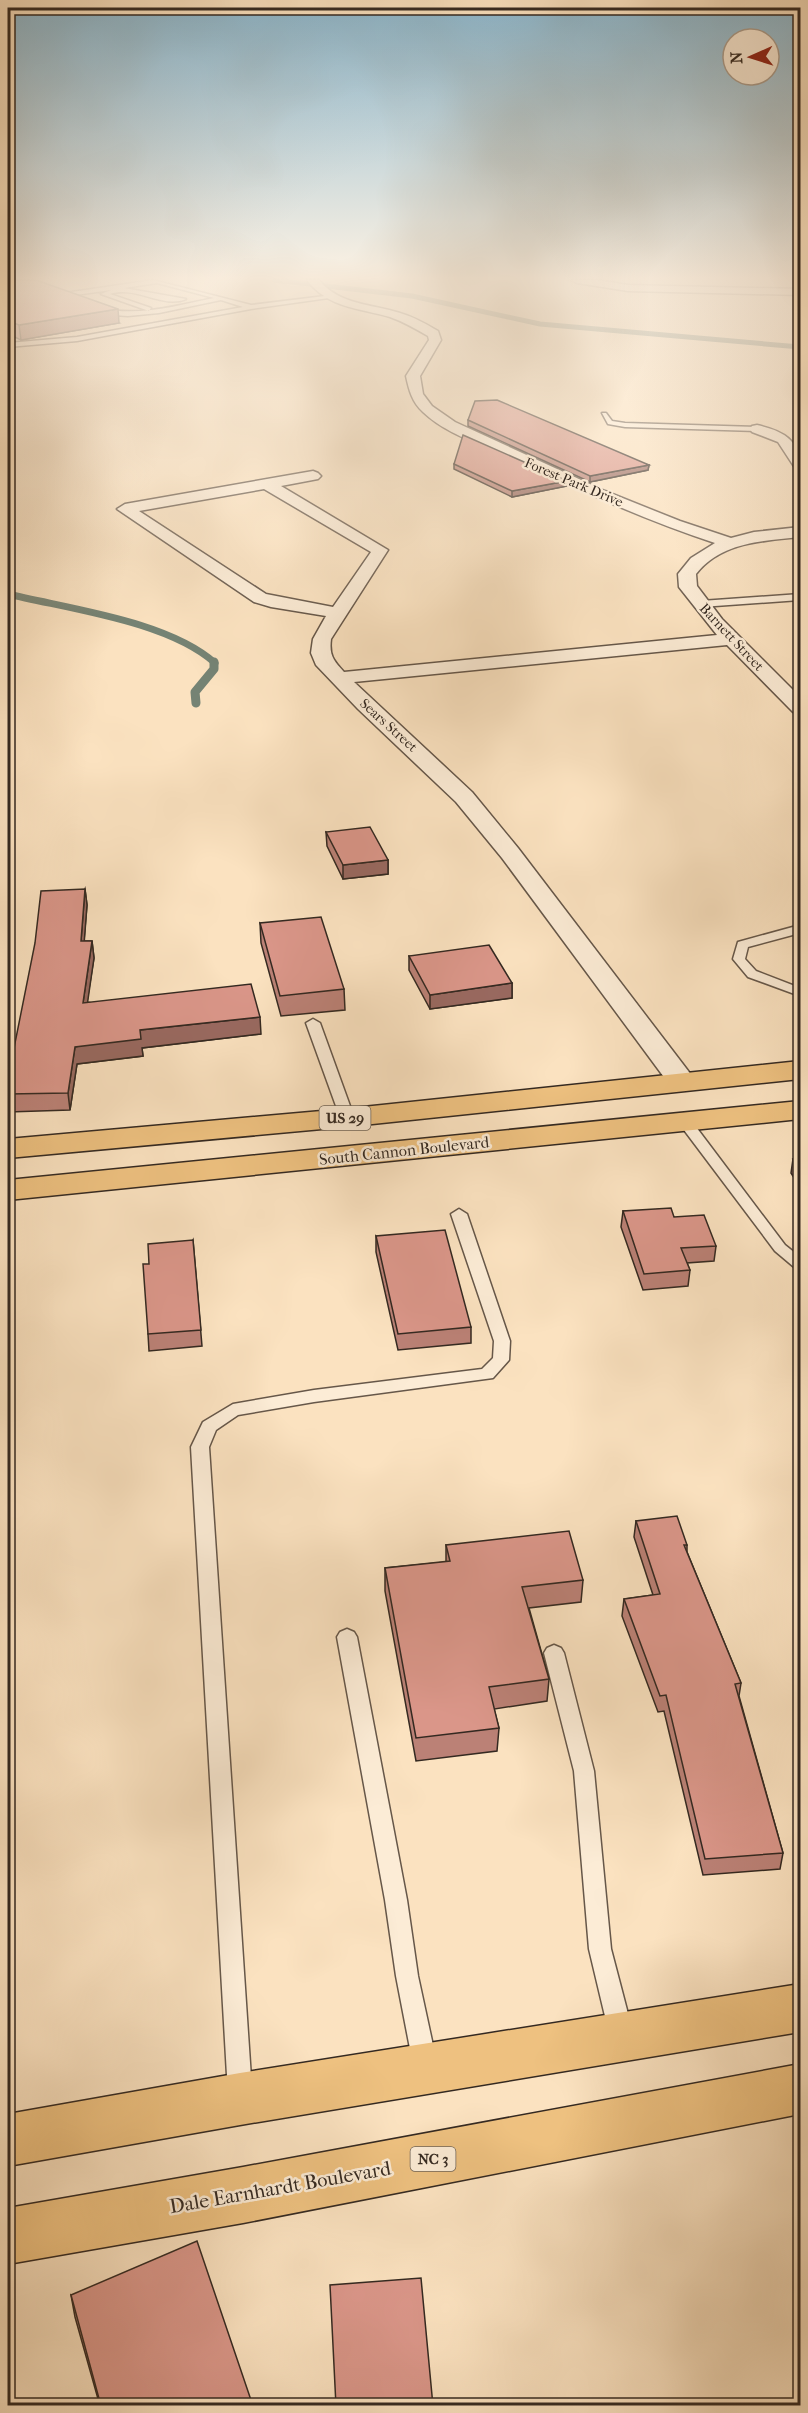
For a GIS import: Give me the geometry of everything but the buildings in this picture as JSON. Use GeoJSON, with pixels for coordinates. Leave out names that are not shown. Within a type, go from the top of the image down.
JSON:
{"type":"FeatureCollection","features":[{"type":"Feature","properties":{"kind":"main road","name":"US 29"},"geometry":{"type":"LineString","coordinates":[[8,1149],[801,1070]]}},
{"type":"Feature","properties":{"kind":"main road","name":"South Cannon Boulevard"},"geometry":{"type":"LineString","coordinates":[[8,1190],[801,1110]]}},
{"type":"Feature","properties":{"kind":"main road"},"geometry":{"type":"LineString","coordinates":[[8,2140],[240,2099],[801,2008]]}},
{"type":"Feature","properties":{"kind":"main road","name":"Dale Earnhardt Boulevard"},"geometry":{"type":"LineString","coordinates":[[8,2236],[366,2172],[801,2089]]}},
{"type":"Feature","properties":{"kind":"street","name":"Forest Park Drive"},"geometry":{"type":"LineString","coordinates":[[416,393],[427,409],[450,425],[490,446],[674,524],[731,543]]}},
{"type":"Feature","properties":{"kind":"street"},"geometry":{"type":"LineString","coordinates":[[757,429],[783,439],[801,465]]}},
{"type":"Feature","properties":{"kind":"street"},"geometry":{"type":"LineString","coordinates":[[313,476],[120,506],[260,598],[339,613]]}},
{"type":"Feature","properties":{"kind":"street"},"geometry":{"type":"LineString","coordinates":[[266,484],[380,550],[322,639],[320,653],[323,661],[339,678]]}},
{"type":"Feature","properties":{"kind":"street","name":"Barnett Street"},"geometry":{"type":"LineString","coordinates":[[801,532],[731,543],[699,559],[687,574],[688,587],[701,604],[732,639],[801,708]]}},
{"type":"Feature","properties":{"kind":"street","name":"Sears Street"},"geometry":{"type":"LineString","coordinates":[[339,678],[732,639]]}},
{"type":"Feature","properties":{"kind":"street","name":"Sears Street"},"geometry":{"type":"LineString","coordinates":[[339,678],[464,797],[510,853],[682,1082]]}},
{"type":"Feature","properties":{"kind":"lane"},"geometry":{"type":"LineString","coordinates":[[604,414],[610,423],[625,425],[757,429]]}},
{"type":"Feature","properties":{"kind":"lane"},"geometry":{"type":"LineString","coordinates":[[701,604],[801,597]]}},
{"type":"Feature","properties":{"kind":"lane"},"geometry":{"type":"LineString","coordinates":[[801,929],[742,945],[739,958],[752,974],[801,992]]}},
{"type":"Feature","properties":{"kind":"lane"},"geometry":{"type":"LineString","coordinates":[[313,1023],[347,1117]]}},
{"type":"Feature","properties":{"kind":"lane"},"geometry":{"type":"LineString","coordinates":[[685,1122],[780,1248],[801,1264]]}},
{"type":"Feature","properties":{"kind":"lane"},"geometry":{"type":"LineString","coordinates":[[240,2099],[200,1447],[209,1426],[233,1410],[314,1396],[487,1374],[501,1360],[502,1341],[459,1214]]}},
{"type":"Feature","properties":{"kind":"lane"},"geometry":{"type":"LineString","coordinates":[[347,1637],[396,1900],[407,1976],[426,2070]]}},
{"type":"Feature","properties":{"kind":"lane"},"geometry":{"type":"LineString","coordinates":[[554,1653],[584,1772],[600,1949],[622,2036]]}},
{"type":"Feature","properties":{"kind":"waterway"},"geometry":{"type":"LineString","coordinates":[[8,594],[88,611],[145,627],[195,649],[214,662]]}},
{"type":"Feature","properties":{"kind":"waterway"},"geometry":{"type":"LineString","coordinates":[[196,703],[195,692],[214,669],[214,662]]}}]}
